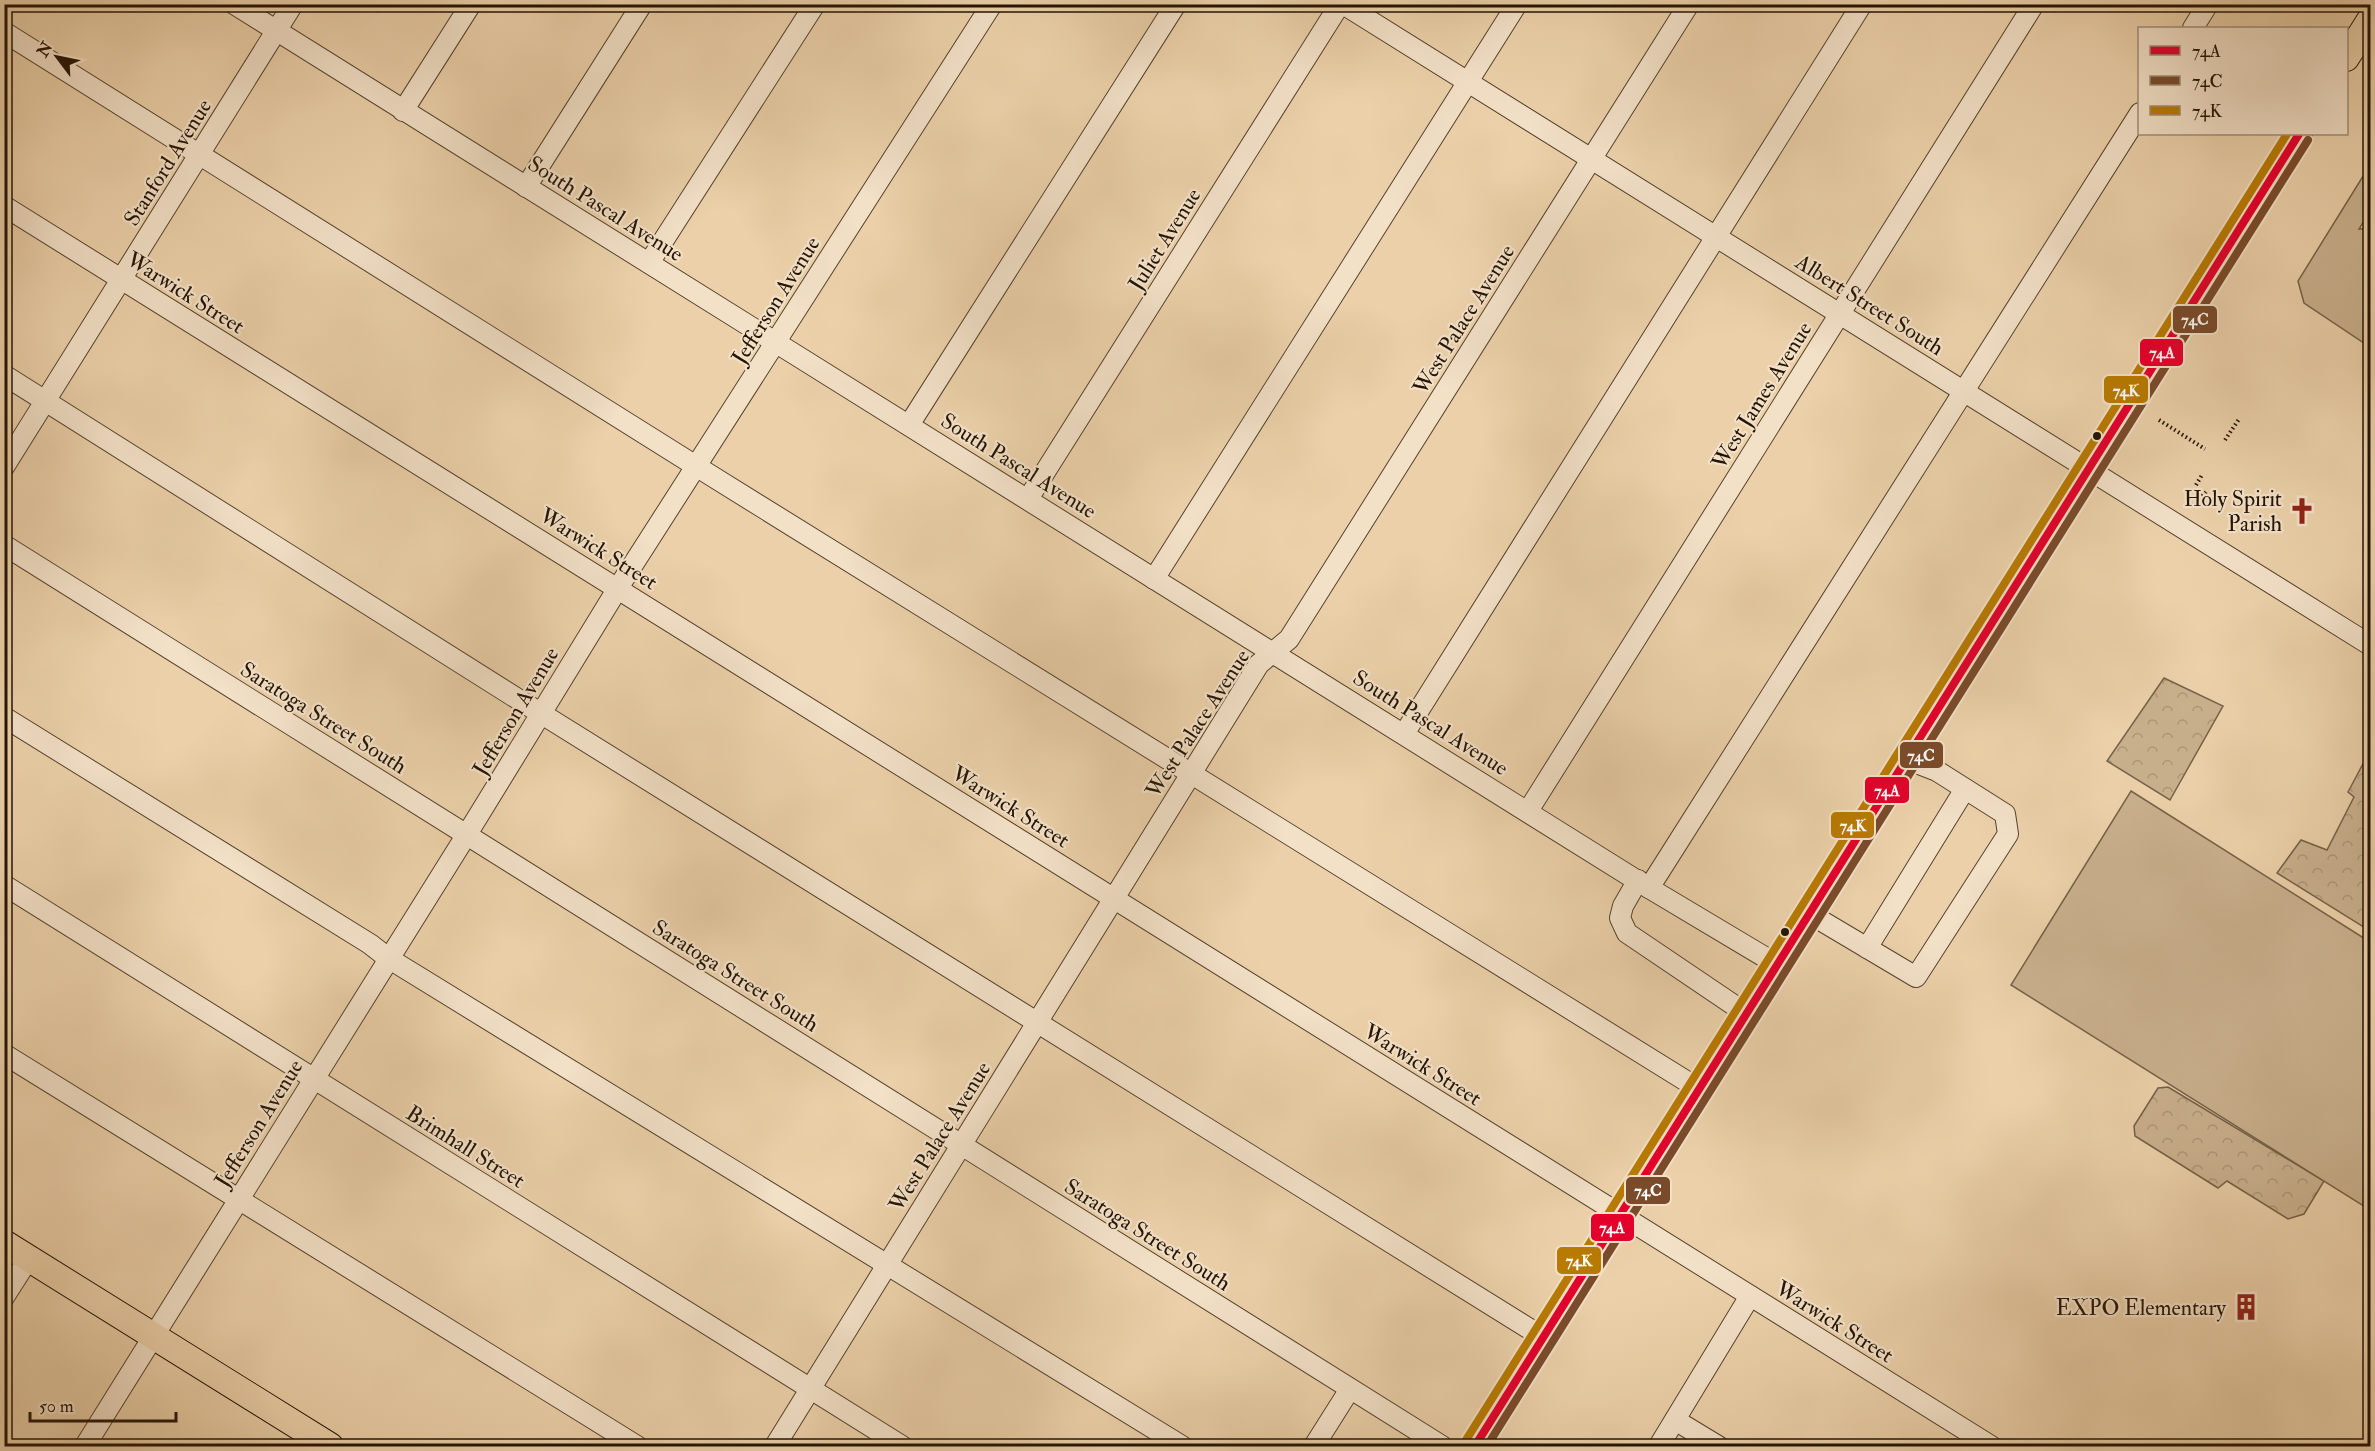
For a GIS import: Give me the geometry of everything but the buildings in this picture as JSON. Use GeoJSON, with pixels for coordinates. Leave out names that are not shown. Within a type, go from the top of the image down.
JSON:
{"type":"FeatureCollection","features":[{"type":"Feature","properties":{"kind":"main road"},"geometry":{"type":"LineString","coordinates":[[2348,55],[2370,20]]}},
{"type":"Feature","properties":{"kind":"main road"},"geometry":{"type":"LineString","coordinates":[[1475,1446],[2298,135]]}},
{"type":"Feature","properties":{"kind":"main road"},"geometry":{"type":"LineString","coordinates":[[4,1243],[330,1446]]}},
{"type":"Feature","properties":{"kind":"street","name":"South Pascal Avenue"},"geometry":{"type":"LineString","coordinates":[[234,4],[1643,884],[1778,965]]}},
{"type":"Feature","properties":{"kind":"street","name":"Stanford Avenue"},"geometry":{"type":"LineString","coordinates":[[4,467],[293,4]]}},
{"type":"Feature","properties":{"kind":"street"},"geometry":{"type":"LineString","coordinates":[[404,111],[471,4]]}},
{"type":"Feature","properties":{"kind":"street"},"geometry":{"type":"LineString","coordinates":[[526,187],[642,4]]}},
{"type":"Feature","properties":{"kind":"street"},"geometry":{"type":"LineString","coordinates":[[649,263],[815,4]]}},
{"type":"Feature","properties":{"kind":"street","name":"Jefferson Avenue"},"geometry":{"type":"LineString","coordinates":[[85,1446],[618,588],[992,4]]}},
{"type":"Feature","properties":{"kind":"street"},"geometry":{"type":"LineString","coordinates":[[909,424],[1176,4]]}},
{"type":"Feature","properties":{"kind":"street","name":"Albert Street South"},"geometry":{"type":"LineString","coordinates":[[1342,4],[2370,645]]}},
{"type":"Feature","properties":{"kind":"street","name":"Juliet Avenue"},"geometry":{"type":"LineString","coordinates":[[1028,499],[1342,4]]}},
{"type":"Feature","properties":{"kind":"street"},"geometry":{"type":"LineString","coordinates":[[1154,579],[1517,4]]}},
{"type":"Feature","properties":{"kind":"street","name":"West Palace Avenue"},"geometry":{"type":"LineString","coordinates":[[776,1446],[1259,664],[1291,636],[1689,4]]}},
{"type":"Feature","properties":{"kind":"street"},"geometry":{"type":"LineString","coordinates":[[1404,734],[1862,4]]}},
{"type":"Feature","properties":{"kind":"street","name":"West James Avenue"},"geometry":{"type":"LineString","coordinates":[[1528,811],[2034,4]]}},
{"type":"Feature","properties":{"kind":"street"},"geometry":{"type":"LineString","coordinates":[[2194,27],[2208,4]]}},
{"type":"Feature","properties":{"kind":"street"},"geometry":{"type":"LineString","coordinates":[[4,33],[1699,1089]]}},
{"type":"Feature","properties":{"kind":"street"},"geometry":{"type":"LineString","coordinates":[[1747,1014],[1627,933],[1620,918],[1623,906],[1643,884],[1963,391],[2138,115]]}},
{"type":"Feature","properties":{"kind":"street","name":"Warwick Street"},"geometry":{"type":"LineString","coordinates":[[4,206],[1991,1446]]}},
{"type":"Feature","properties":{"kind":"street"},"geometry":{"type":"LineString","coordinates":[[4,375],[541,713],[1544,1338]]}},
{"type":"Feature","properties":{"kind":"street","name":"Saratoga Street South"},"geometry":{"type":"LineString","coordinates":[[4,545],[1442,1446]]}},
{"type":"Feature","properties":{"kind":"street"},"geometry":{"type":"LineString","coordinates":[[4,717],[370,944],[388,958],[1182,1446]]}},
{"type":"Feature","properties":{"kind":"street"},"geometry":{"type":"LineString","coordinates":[[1809,914],[1916,977],[2008,834],[2005,814],[1937,771],[1906,759]]}},
{"type":"Feature","properties":{"kind":"street"},"geometry":{"type":"LineString","coordinates":[[1867,948],[1965,789]]}},
{"type":"Feature","properties":{"kind":"street","name":"Brimhall Street"},"geometry":{"type":"LineString","coordinates":[[4,885],[902,1446]]}},
{"type":"Feature","properties":{"kind":"street"},"geometry":{"type":"LineString","coordinates":[[4,1054],[637,1446]]}},
{"type":"Feature","properties":{"kind":"street"},"geometry":{"type":"LineString","coordinates":[[4,1297],[29,1258]]}},
{"type":"Feature","properties":{"kind":"street"},"geometry":{"type":"LineString","coordinates":[[1659,1446],[1750,1296]]}},
{"type":"Feature","properties":{"kind":"street"},"geometry":{"type":"LineString","coordinates":[[1314,1446],[1350,1389]]}},
{"type":"Feature","properties":{"kind":"street"},"geometry":{"type":"LineString","coordinates":[[1675,1420],[1718,1446]]}},
{"type":"Feature","properties":{"kind":"path"},"geometry":{"type":"LineString","coordinates":[[2225,440],[2239,419]]}},
{"type":"Feature","properties":{"kind":"path"},"geometry":{"type":"LineString","coordinates":[[2159,420],[2205,449]]}},
{"type":"Feature","properties":{"kind":"path"},"geometry":{"type":"LineString","coordinates":[[2196,485],[2202,475]]}},
{"type":"Feature","properties":{"kind":"path"},"geometry":{"type":"LineString","coordinates":[[2193,506],[2206,492]]}},
{"type":"Feature","properties":{"kind":"green space"},"geometry":{"type":"Polygon","coordinates":[[[2370,165],[2370,211],[2359,229],[2370,228],[2370,347],[2304,303],[2298,281],[2370,165]]]}},
{"type":"Feature","properties":{"kind":"green space"},"geometry":{"type":"Polygon","coordinates":[[[2164,678],[2223,706],[2170,800],[2107,761],[2164,678]]]}},
{"type":"Feature","properties":{"kind":"green space"},"geometry":{"type":"Polygon","coordinates":[[[2365,760],[2370,764],[2370,931],[2277,873],[2301,840],[2327,850],[2354,797],[2348,792],[2365,760]]]}},
{"type":"Feature","properties":{"kind":"green space"},"geometry":{"type":"Polygon","coordinates":[[[2131,791],[2370,942],[2370,1210],[2011,985],[2131,791]]]}},
{"type":"Feature","properties":{"kind":"green space"},"geometry":{"type":"Polygon","coordinates":[[[2168,1087],[2324,1181],[2304,1214],[2288,1219],[2227,1181],[2218,1188],[2135,1136],[2134,1126],[2158,1088],[2168,1087]]]}},
{"type":"Feature","properties":{"kind":"transit line","name":"74K"},"geometry":{"type":"LineString","coordinates":[[1466,1440],[2286,135]]}},
{"type":"Feature","properties":{"kind":"transit line","name":"74A"},"geometry":{"type":"LineString","coordinates":[[1475,1446],[2298,135]]}},
{"type":"Feature","properties":{"kind":"transit line","name":"74C"},"geometry":{"type":"LineString","coordinates":[[1487,1446],[2308,140]]}},
{"type":"Feature","properties":{"kind":"place","name":"Holy Spirit Parish"},"geometry":{"type":"Point","coordinates":[2302,511]}},
{"type":"Feature","properties":{"kind":"place","name":"EXPO Elementary"},"geometry":{"type":"Point","coordinates":[2246,1307]}}]}
